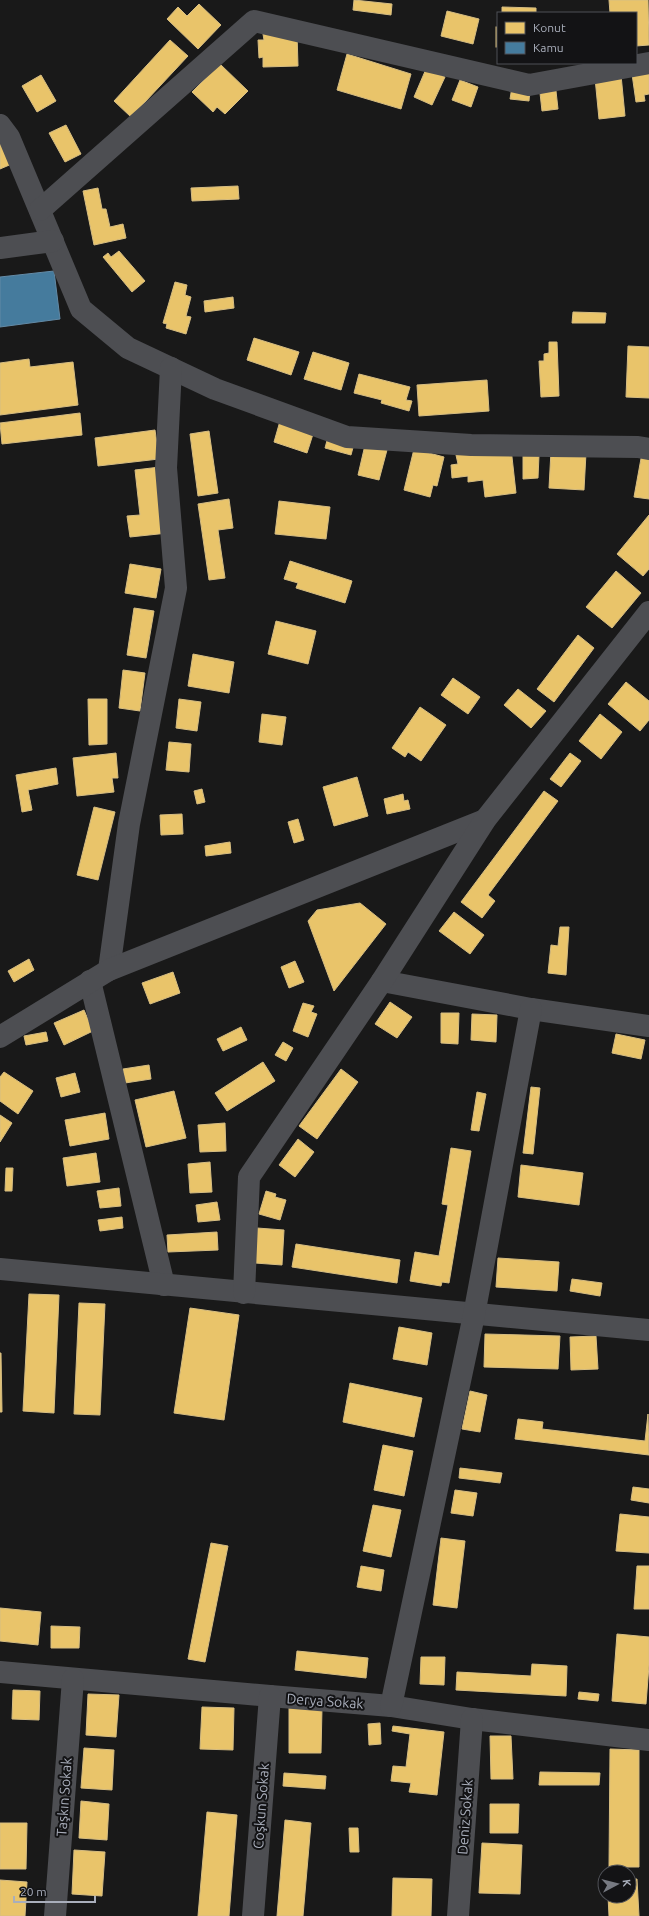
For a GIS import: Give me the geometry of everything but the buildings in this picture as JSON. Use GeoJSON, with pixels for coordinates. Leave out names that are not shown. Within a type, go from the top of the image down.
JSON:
{"type":"FeatureCollection","features":[{"type":"Feature","properties":{"kind":"street"},"geometry":{"type":"LineString","coordinates":[[40,210],[254,21],[529,85],[649,63]]}},
{"type":"Feature","properties":{"kind":"street"},"geometry":{"type":"LineString","coordinates":[[0,125],[8,137],[81,309],[128,348],[215,389],[347,437],[471,445],[649,449]]}},
{"type":"Feature","properties":{"kind":"street"},"geometry":{"type":"LineString","coordinates":[[0,248],[53,240]]}},
{"type":"Feature","properties":{"kind":"street"},"geometry":{"type":"LineString","coordinates":[[108,970],[129,824],[176,588],[166,468],[171,368]]}},
{"type":"Feature","properties":{"kind":"street"},"geometry":{"type":"LineString","coordinates":[[244,1293],[249,1177],[382,981],[485,820],[649,612]]}},
{"type":"Feature","properties":{"kind":"street"},"geometry":{"type":"LineString","coordinates":[[0,1037],[108,970],[485,820]]}},
{"type":"Feature","properties":{"kind":"street"},"geometry":{"type":"LineString","coordinates":[[90,981],[164,1285]]}},
{"type":"Feature","properties":{"kind":"street"},"geometry":{"type":"LineString","coordinates":[[382,981],[531,1009],[649,1026]]}},
{"type":"Feature","properties":{"kind":"street"},"geometry":{"type":"LineString","coordinates":[[391,1706],[474,1315],[531,1009]]}},
{"type":"Feature","properties":{"kind":"street"},"geometry":{"type":"LineString","coordinates":[[0,1269],[474,1315],[649,1330]]}},
{"type":"Feature","properties":{"kind":"street","name":"Derya Sokak"},"geometry":{"type":"LineString","coordinates":[[0,1672],[391,1706],[472,1719],[649,1740]]}},
{"type":"Feature","properties":{"kind":"street","name":"Taşkın Sokak"},"geometry":{"type":"LineString","coordinates":[[55,1916],[73,1679]]}},
{"type":"Feature","properties":{"kind":"street","name":"Coşkun Sokak"},"geometry":{"type":"LineString","coordinates":[[253,1916],[270,1696]]}},
{"type":"Feature","properties":{"kind":"street","name":"Deniz Sokak"},"geometry":{"type":"LineString","coordinates":[[458,1916],[472,1719]]}}]}
